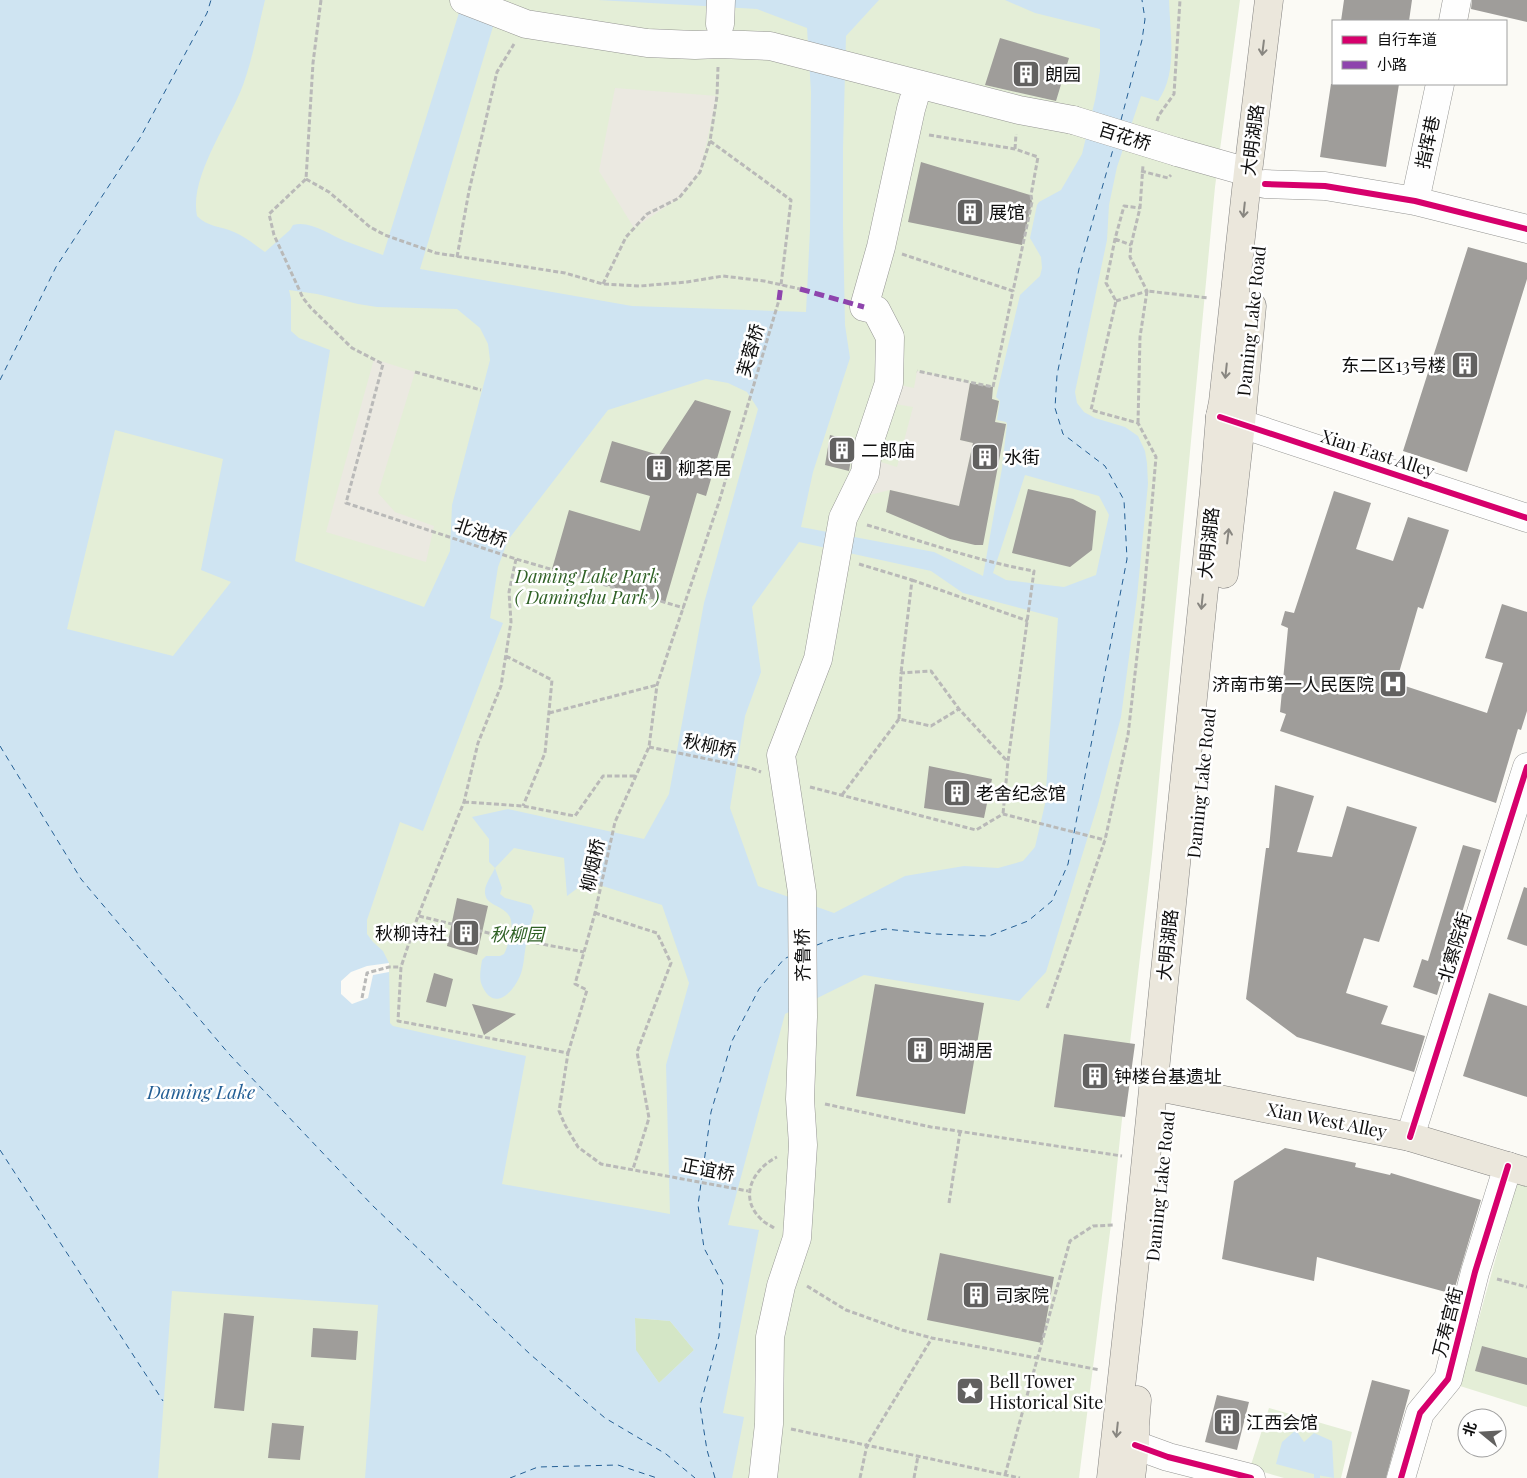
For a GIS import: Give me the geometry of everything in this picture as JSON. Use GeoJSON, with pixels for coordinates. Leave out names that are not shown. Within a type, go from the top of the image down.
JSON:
{"type":"FeatureCollection","features":[{"type":"Feature","properties":{"kind":"main road","name":"大明湖路"},"geometry":{"type":"LineString","coordinates":[[1256,178],[1269,0]]}},
{"type":"Feature","properties":{"kind":"main road","name":"Daming Lake Road"},"geometry":{"type":"LineString","coordinates":[[1230,420],[1256,178],[1287,0]]}},
{"type":"Feature","properties":{"kind":"main road","name":"大明湖路"},"geometry":{"type":"LineString","coordinates":[[1161,1088],[1214,491],[1230,420]]}},
{"type":"Feature","properties":{"kind":"main road","name":"Daming Lake Road"},"geometry":{"type":"LineString","coordinates":[[1131,1478],[1136,1445],[1135,1426],[1161,1088]]}},
{"type":"Feature","properties":{"kind":"main road","name":"Daming Lake Road"},"geometry":{"type":"LineString","coordinates":[[1111,1478],[1161,1088]]}},
{"type":"Feature","properties":{"kind":"main road","name":"Xian West Alley"},"geometry":{"type":"LineString","coordinates":[[1161,1088],[1410,1137],[1518,1169]]}},
{"type":"Feature","properties":{"kind":"street","name":"百花桥"},"geometry":{"type":"LineString","coordinates":[[464,0],[517,20],[647,42],[694,45],[720,23],[770,46],[1019,110],[1073,120],[1256,178],[1325,186],[1415,201],[1527,230]]}},
{"type":"Feature","properties":{"kind":"street"},"geometry":{"type":"LineString","coordinates":[[1453,20],[1457,0]]}},
{"type":"Feature","properties":{"kind":"street"},"geometry":{"type":"LineString","coordinates":[[882,247],[906,131],[918,85]]}},
{"type":"Feature","properties":{"kind":"street","name":"指挥巷"},"geometry":{"type":"LineString","coordinates":[[1415,201],[1440,85]]}},
{"type":"Feature","properties":{"kind":"street","name":"齐鲁桥"},"geometry":{"type":"LineString","coordinates":[[763,1478],[769,1424],[770,1337],[785,1272],[797,1238],[802,1152],[800,1099],[803,1017],[802,892],[781,755],[818,659],[843,520],[865,473],[869,443],[889,384],[890,337],[876,310],[864,307],[882,247]]}},
{"type":"Feature","properties":{"kind":"street","name":"Xian East Alley"},"geometry":{"type":"LineString","coordinates":[[1230,420],[1527,518]]}},
{"type":"Feature","properties":{"kind":"street","name":"北察院街"},"geometry":{"type":"LineString","coordinates":[[1410,1137],[1527,767]]}},
{"type":"Feature","properties":{"kind":"street","name":"万寿宫街"},"geometry":{"type":"LineString","coordinates":[[1401,1478],[1420,1413],[1448,1379],[1475,1272],[1518,1169]]}},
{"type":"Feature","properties":{"kind":"street"},"geometry":{"type":"LineString","coordinates":[[1136,1445],[1168,1457],[1251,1478]]}},
{"type":"Feature","properties":{"kind":"path"},"geometry":{"type":"LineString","coordinates":[[321,0],[314,63],[306,179],[329,192],[370,227],[385,235],[436,253],[565,274],[603,284],[640,286],[686,282],[722,276],[800,288]]}},
{"type":"Feature","properties":{"kind":"path"},"geometry":{"type":"LineString","coordinates":[[1159,115],[1174,94],[1180,0]]}},
{"type":"Feature","properties":{"kind":"path"},"geometry":{"type":"LineString","coordinates":[[457,257],[469,191],[497,72],[517,20]]}},
{"type":"Feature","properties":{"kind":"path"},"geometry":{"type":"LineString","coordinates":[[603,284],[626,236],[647,214],[679,198],[700,172],[710,141],[717,96],[720,23]]}},
{"type":"Feature","properties":{"kind":"path"},"geometry":{"type":"LineString","coordinates":[[906,131],[1014,149],[1038,157],[1030,195],[1032,202],[993,386],[917,372]]}},
{"type":"Feature","properties":{"kind":"path"},"geometry":{"type":"LineString","coordinates":[[710,141],[791,200],[781,285]]}},
{"type":"Feature","properties":{"kind":"path"},"geometry":{"type":"LineString","coordinates":[[1047,1008],[1105,840],[1128,735],[1144,595],[1156,457],[1138,423],[1140,337],[1147,291],[1130,257],[1140,208],[1143,163]]}},
{"type":"Feature","properties":{"kind":"path"},"geometry":{"type":"LineString","coordinates":[[1138,423],[1092,410],[1116,302],[1106,282],[1115,239],[1124,206],[1140,208]]}},
{"type":"Feature","properties":{"kind":"path"},"geometry":{"type":"LineString","coordinates":[[1115,239],[1131,245]]}},
{"type":"Feature","properties":{"kind":"path"},"geometry":{"type":"LineString","coordinates":[[882,247],[1013,291]]}},
{"type":"Feature","properties":{"kind":"path"},"geometry":{"type":"LineString","coordinates":[[1116,302],[1147,291],[1209,298]]}},
{"type":"Feature","properties":{"kind":"path"},"geometry":{"type":"LineString","coordinates":[[415,372],[481,390]]}},
{"type":"Feature","properties":{"kind":"path"},"geometry":{"type":"LineString","coordinates":[[843,520],[936,545],[983,561],[1034,571],[1008,761],[1003,814]]}},
{"type":"Feature","properties":{"kind":"path"},"geometry":{"type":"LineString","coordinates":[[836,557],[912,580],[1028,621]]}},
{"type":"Feature","properties":{"kind":"path"},"geometry":{"type":"LineString","coordinates":[[516,559],[509,592],[511,622],[501,686],[478,743],[464,802],[418,916],[401,967],[398,1022],[568,1054]]}},
{"type":"Feature","properties":{"kind":"path"},"geometry":{"type":"LineString","coordinates":[[842,795],[899,719],[901,673],[912,580]]}},
{"type":"Feature","properties":{"kind":"path"},"geometry":{"type":"LineString","coordinates":[[506,656],[552,680],[545,753],[523,806]]}},
{"type":"Feature","properties":{"kind":"path"},"geometry":{"type":"LineString","coordinates":[[901,673],[931,671],[959,709],[1008,761]]}},
{"type":"Feature","properties":{"kind":"path"},"geometry":{"type":"LineString","coordinates":[[549,713],[657,685]]}},
{"type":"Feature","properties":{"kind":"path"},"geometry":{"type":"LineString","coordinates":[[899,719],[930,726],[959,709]]}},
{"type":"Feature","properties":{"kind":"path"},"geometry":{"type":"LineString","coordinates":[[464,802],[523,806],[575,816],[603,776],[636,776]]}},
{"type":"Feature","properties":{"kind":"path"},"geometry":{"type":"LineString","coordinates":[[784,780],[976,830],[1003,814],[1105,840]]}},
{"type":"Feature","properties":{"kind":"path"},"geometry":{"type":"LineString","coordinates":[[595,913],[657,933],[671,963],[638,1052],[649,1118],[633,1169]]}},
{"type":"Feature","properties":{"kind":"path"},"geometry":{"type":"LineString","coordinates":[[418,916],[505,937],[584,952]]}},
{"type":"Feature","properties":{"kind":"path"},"geometry":{"type":"LineString","coordinates":[[362,998],[367,973],[389,967],[401,967]]}},
{"type":"Feature","properties":{"kind":"path"},"geometry":{"type":"LineString","coordinates":[[800,1099],[960,1132],[1124,1156]]}},
{"type":"Feature","properties":{"kind":"path"},"geometry":{"type":"LineString","coordinates":[[949,1203],[960,1132]]}},
{"type":"Feature","properties":{"kind":"path"},"geometry":{"type":"LineString","coordinates":[[797,1238],[778,1230],[761,1219],[752,1206],[748,1191],[757,1172],[769,1161],[781,1155],[802,1152]]}},
{"type":"Feature","properties":{"kind":"path"},"geometry":{"type":"LineString","coordinates":[[1005,1475],[1070,1241],[1093,1226],[1115,1226]]}},
{"type":"Feature","properties":{"kind":"path"},"geometry":{"type":"LineString","coordinates":[[785,1272],[846,1310],[902,1330],[932,1338],[1103,1370]]}},
{"type":"Feature","properties":{"kind":"path"},"geometry":{"type":"LineString","coordinates":[[1475,1272],[1527,1287]]}},
{"type":"Feature","properties":{"kind":"path"},"geometry":{"type":"LineString","coordinates":[[860,1478],[867,1445],[932,1338]]}},
{"type":"Feature","properties":{"kind":"path"},"geometry":{"type":"LineString","coordinates":[[769,1424],[1020,1478]]}},
{"type":"Feature","properties":{"kind":"path"},"geometry":{"type":"LineString","coordinates":[[914,1478],[918,1456]]}},
{"type":"Feature","properties":{"kind":"green space","name":"Daming Lake Park ( Daminghu Park )"},"geometry":{"type":"Polygon","coordinates":[[[0,0],[1240,0],[1215,187],[1152,854],[1111,1224],[1079,1478],[0,1478],[0,0]]]}},
{"type":"Feature","properties":{"kind":"green space"},"geometry":{"type":"Polygon","coordinates":[[[1517,1182],[1527,1185],[1527,1407],[1460,1386],[1517,1182]]]}},
{"type":"Feature","properties":{"kind":"green space"},"geometry":{"type":"Polygon","coordinates":[[[635,1318],[670,1321],[694,1350],[659,1383],[636,1351],[635,1318]]]}},
{"type":"Feature","properties":{"kind":"green space"},"geometry":{"type":"Polygon","coordinates":[[[1269,1408],[1352,1432],[1341,1478],[1284,1478],[1250,1468],[1269,1408]]]}},
{"type":"Feature","properties":{"kind":"shaded area"},"geometry":{"type":"Polygon","coordinates":[[[615,88],[717,96],[700,172],[679,198],[634,228],[599,171],[615,88]]]}},
{"type":"Feature","properties":{"kind":"shaded area"},"geometry":{"type":"Polygon","coordinates":[[[374,359],[415,372],[378,493],[395,512],[434,526],[426,562],[326,532],[374,359]]]}},
{"type":"Feature","properties":{"kind":"shaded area"},"geometry":{"type":"Polygon","coordinates":[[[917,371],[970,383],[960,440],[973,443],[959,506],[890,490],[853,499],[868,458],[897,467],[913,407],[883,402],[889,383],[914,388],[917,371]]]}},
{"type":"Feature","properties":{"kind":"water","name":"Daming Lake"},"geometry":{"type":"Polygon","coordinates":[[[0,0],[265,0],[247,75],[237,100],[204,167],[196,201],[197,216],[210,224],[238,234],[265,252],[290,230],[293,225],[300,224],[313,226],[345,241],[383,255],[463,0],[501,0],[420,269],[632,306],[806,312],[810,230],[811,92],[807,28],[757,9],[598,0],[879,0],[846,36],[843,225],[845,325],[850,358],[813,472],[801,527],[934,552],[983,576],[1002,468],[1007,424],[997,420],[1000,401],[996,397],[1020,295],[1040,276],[1042,268],[1041,257],[1030,238],[1037,205],[1061,190],[1082,154],[1100,71],[1100,29],[1035,13],[1005,0],[1169,0],[1171,65],[1168,78],[1158,101],[1141,96],[1117,167],[1109,205],[1107,240],[1075,392],[1077,403],[1084,412],[1095,418],[1125,427],[1138,436],[1145,451],[1147,463],[1148,484],[1137,597],[1121,717],[1098,804],[1046,972],[1019,1001],[864,975],[785,1014],[728,1225],[759,1230],[723,1413],[744,1417],[732,1478],[365,1478],[378,1305],[172,1291],[158,1478],[0,1478],[0,0]],[[289,290],[291,299],[291,331],[299,338],[330,350],[295,561],[424,607],[450,551],[452,505],[490,360],[488,344],[480,328],[457,309],[377,307],[289,290]],[[706,379],[608,410],[508,540],[498,567],[490,618],[503,623],[423,831],[400,822],[367,920],[367,934],[383,951],[389,963],[390,1023],[393,1026],[526,1056],[502,1184],[670,1214],[666,1065],[689,983],[662,905],[587,881],[567,896],[564,858],[514,848],[495,868],[489,862],[489,839],[472,817],[508,809],[644,839],[669,794],[704,603],[758,409],[747,392],[728,383],[706,379]],[[115,430],[67,629],[173,656],[231,582],[201,570],[223,459],[115,430]],[[1025,475],[993,573],[1006,580],[1064,587],[1096,575],[1109,515],[1099,496],[1025,475]],[[799,542],[752,607],[761,672],[745,716],[730,808],[758,886],[834,913],[905,876],[964,866],[998,868],[1023,861],[1035,847],[1045,804],[1058,618],[963,593],[931,571],[799,542]],[[635,1318],[636,1350],[659,1383],[694,1350],[670,1321],[635,1318]]]}},
{"type":"Feature","properties":{"kind":"water"},"geometry":{"type":"Polygon","coordinates":[[[495,868],[502,888],[500,894],[505,898],[531,905],[534,911],[520,976],[507,995],[496,999],[490,997],[485,992],[481,983],[482,960],[486,956],[500,956],[504,954],[512,925],[510,917],[506,912],[491,903],[485,893],[488,880],[495,868]]]}},
{"type":"Feature","properties":{"kind":"water"},"geometry":{"type":"Polygon","coordinates":[[[1296,1430],[1304,1442],[1314,1433],[1332,1441],[1334,1478],[1276,1464],[1282,1442],[1296,1430]]]}},
{"type":"Feature","properties":{"kind":"pier"},"geometry":{"type":"Polygon","coordinates":[[[389,963],[389,972],[373,975],[368,998],[352,1004],[341,994],[341,981],[351,972],[367,966],[389,963]]]}},
{"type":"Feature","properties":{"kind":"building"},"geometry":{"type":"Polygon","coordinates":[[[1344,0],[1412,0],[1409,20],[1341,20],[1344,0]]]}},
{"type":"Feature","properties":{"kind":"building"},"geometry":{"type":"Polygon","coordinates":[[[1472,0],[1527,0],[1527,22],[1471,9],[1472,0]]]}},
{"type":"Feature","properties":{"kind":"building","name":"朗园"},"geometry":{"type":"Polygon","coordinates":[[[1000,38],[1069,58],[1056,101],[985,85],[1000,38]]]}},
{"type":"Feature","properties":{"kind":"building"},"geometry":{"type":"Polygon","coordinates":[[[1331,84],[1399,85],[1386,167],[1320,157],[1331,84]]]}},
{"type":"Feature","properties":{"kind":"building","name":"展馆"},"geometry":{"type":"Polygon","coordinates":[[[921,162],[1030,195],[1032,202],[1022,245],[908,222],[921,162]]]}},
{"type":"Feature","properties":{"kind":"building","name":"东二区13号楼"},"geometry":{"type":"Polygon","coordinates":[[[1468,247],[1527,263],[1527,279],[1467,472],[1403,451],[1468,247]]]}},
{"type":"Feature","properties":{"kind":"building","name":"水街"},"geometry":{"type":"Polygon","coordinates":[[[970,383],[993,387],[992,399],[999,401],[995,422],[1006,424],[983,545],[950,539],[886,512],[890,490],[959,506],[973,443],[960,440],[970,383]]]}},
{"type":"Feature","properties":{"kind":"building"},"geometry":{"type":"Polygon","coordinates":[[[695,400],[731,411],[706,496],[697,493],[665,603],[552,569],[569,510],[640,531],[650,496],[600,482],[612,441],[659,455],[695,400]]]}},
{"type":"Feature","properties":{"kind":"building","name":"二郎庙"},"geometry":{"type":"Polygon","coordinates":[[[830,435],[854,441],[849,471],[825,465],[830,435]]]}},
{"type":"Feature","properties":{"kind":"building"},"geometry":{"type":"Polygon","coordinates":[[[1028,489],[1073,499],[1096,511],[1092,550],[1070,567],[1012,553],[1028,489]]]}},
{"type":"Feature","properties":{"kind":"building"},"geometry":{"type":"Polygon","coordinates":[[[1334,491],[1371,503],[1356,549],[1393,561],[1408,517],[1449,530],[1423,609],[1418,607],[1396,683],[1487,713],[1503,663],[1485,658],[1502,604],[1527,612],[1527,711],[1521,730],[1518,729],[1496,803],[1280,731],[1286,714],[1280,712],[1288,628],[1281,625],[1285,611],[1294,613],[1334,491]]]}},
{"type":"Feature","properties":{"kind":"building","name":"老舍纪念馆"},"geometry":{"type":"Polygon","coordinates":[[[929,766],[992,779],[984,818],[924,808],[929,766]]]}},
{"type":"Feature","properties":{"kind":"building"},"geometry":{"type":"Polygon","coordinates":[[[1275,785],[1314,796],[1297,852],[1332,857],[1347,806],[1417,827],[1379,942],[1364,938],[1346,993],[1388,1006],[1381,1024],[1425,1036],[1414,1072],[1297,1037],[1246,999],[1266,848],[1269,848],[1275,785]]]}},
{"type":"Feature","properties":{"kind":"building"},"geometry":{"type":"Polygon","coordinates":[[[1463,845],[1481,850],[1437,995],[1413,987],[1422,959],[1428,961],[1463,845]]]}},
{"type":"Feature","properties":{"kind":"building"},"geometry":{"type":"Polygon","coordinates":[[[1524,887],[1527,888],[1527,946],[1507,939],[1524,887]]]}},
{"type":"Feature","properties":{"kind":"building"},"geometry":{"type":"Polygon","coordinates":[[[457,898],[488,906],[477,955],[447,946],[457,898]]]}},
{"type":"Feature","properties":{"kind":"building"},"geometry":{"type":"Polygon","coordinates":[[[434,973],[453,979],[446,1007],[426,1002],[434,973]]]}},
{"type":"Feature","properties":{"kind":"building","name":"明湖居"},"geometry":{"type":"Polygon","coordinates":[[[875,984],[984,1003],[965,1114],[856,1096],[875,984]]]}},
{"type":"Feature","properties":{"kind":"building"},"geometry":{"type":"Polygon","coordinates":[[[1489,993],[1527,1006],[1527,1097],[1463,1076],[1489,993]]]}},
{"type":"Feature","properties":{"kind":"building"},"geometry":{"type":"Polygon","coordinates":[[[472,1004],[516,1014],[484,1035],[472,1004]]]}},
{"type":"Feature","properties":{"kind":"building","name":"钟楼台基遗址"},"geometry":{"type":"Polygon","coordinates":[[[1064,1034],[1135,1044],[1125,1117],[1054,1107],[1064,1034]]]}},
{"type":"Feature","properties":{"kind":"building"},"geometry":{"type":"Polygon","coordinates":[[[1285,1148],[1356,1163],[1355,1167],[1390,1175],[1391,1173],[1481,1200],[1453,1294],[1317,1257],[1314,1281],[1222,1259],[1234,1181],[1285,1148]]]}},
{"type":"Feature","properties":{"kind":"building","name":"司家院"},"geometry":{"type":"Polygon","coordinates":[[[940,1253],[1054,1277],[1042,1343],[927,1320],[940,1253]]]}},
{"type":"Feature","properties":{"kind":"building"},"geometry":{"type":"Polygon","coordinates":[[[224,1313],[254,1316],[244,1411],[214,1408],[224,1313]]]}},
{"type":"Feature","properties":{"kind":"building"},"geometry":{"type":"Polygon","coordinates":[[[313,1328],[358,1331],[356,1360],[311,1357],[313,1328]]]}},
{"type":"Feature","properties":{"kind":"building"},"geometry":{"type":"Polygon","coordinates":[[[1482,1346],[1527,1358],[1527,1385],[1475,1371],[1482,1346]]]}},
{"type":"Feature","properties":{"kind":"building"},"geometry":{"type":"Polygon","coordinates":[[[1372,1380],[1410,1390],[1386,1478],[1346,1478],[1372,1380]]]}},
{"type":"Feature","properties":{"kind":"building","name":"江西会馆"},"geometry":{"type":"Polygon","coordinates":[[[1217,1395],[1249,1402],[1237,1450],[1205,1442],[1217,1395]]]}},
{"type":"Feature","properties":{"kind":"building"},"geometry":{"type":"Polygon","coordinates":[[[272,1423],[304,1426],[300,1460],[268,1458],[272,1423]]]}},
{"type":"Feature","properties":{"kind":"ferry route"},"geometry":{"type":"LineString","coordinates":[[0,380],[56,267],[140,138],[207,13],[211,0]]}},
{"type":"Feature","properties":{"kind":"ferry route"},"geometry":{"type":"LineString","coordinates":[[1121,120],[1142,40],[1145,19],[1142,0]]}},
{"type":"Feature","properties":{"kind":"ferry route"},"geometry":{"type":"LineString","coordinates":[[817,945],[830,940],[885,929],[936,934],[989,936],[1028,921],[1052,901],[1068,864],[1127,559],[1124,500],[1105,466],[1063,434],[1055,408],[1057,375],[1079,269],[1114,146]]}},
{"type":"Feature","properties":{"kind":"ferry route"},"geometry":{"type":"LineString","coordinates":[[0,746],[81,879],[229,1054],[373,1206],[531,1355],[605,1418],[666,1454],[695,1478]]}},
{"type":"Feature","properties":{"kind":"ferry route"},"geometry":{"type":"LineString","coordinates":[[715,1478],[707,1450],[700,1406],[719,1336],[723,1284],[704,1248],[698,1205],[711,1112],[732,1041],[759,989],[784,959],[790,956]]}},
{"type":"Feature","properties":{"kind":"ferry route"},"geometry":{"type":"LineString","coordinates":[[0,1150],[163,1401]]}},
{"type":"Feature","properties":{"kind":"ferry route"},"geometry":{"type":"LineString","coordinates":[[510,1478],[538,1467],[618,1465],[657,1478]]}},
{"type":"Feature","properties":{"kind":"marked path"},"geometry":{"type":"LineString","coordinates":[[779,300],[781,285]]}},
{"type":"Feature","properties":{"kind":"marked path"},"geometry":{"type":"LineString","coordinates":[[800,289],[864,307]]}},
{"type":"Feature","properties":{"kind":"cycle path"},"geometry":{"type":"LineString","coordinates":[[1265,184],[1325,186],[1415,201],[1527,229]]}},
{"type":"Feature","properties":{"kind":"cycle path"},"geometry":{"type":"LineString","coordinates":[[1220,417],[1527,518]]}},
{"type":"Feature","properties":{"kind":"cycle path"},"geometry":{"type":"LineString","coordinates":[[1410,1137],[1527,767]]}},
{"type":"Feature","properties":{"kind":"cycle path"},"geometry":{"type":"LineString","coordinates":[[1401,1478],[1420,1413],[1448,1379],[1475,1272],[1508,1166]]}},
{"type":"Feature","properties":{"kind":"cycle path"},"geometry":{"type":"LineString","coordinates":[[1135,1445],[1168,1457],[1251,1478]]}},
{"type":"Feature","properties":{"kind":"place","name":"朗园"},"geometry":{"type":"Point","coordinates":[1026,74]}},
{"type":"Feature","properties":{"kind":"place","name":"展馆"},"geometry":{"type":"Point","coordinates":[970,212]}},
{"type":"Feature","properties":{"kind":"place","name":"东二区13号楼"},"geometry":{"type":"Point","coordinates":[1465,365]}},
{"type":"Feature","properties":{"kind":"place","name":"二郎庙"},"geometry":{"type":"Point","coordinates":[842,450]}},
{"type":"Feature","properties":{"kind":"place","name":"水街"},"geometry":{"type":"Point","coordinates":[985,457]}},
{"type":"Feature","properties":{"kind":"place","name":"柳茗居"},"geometry":{"type":"Point","coordinates":[659,468]}},
{"type":"Feature","properties":{"kind":"place","name":"济南市第一人民医院"},"geometry":{"type":"Point","coordinates":[1393,684]}},
{"type":"Feature","properties":{"kind":"place","name":"老舍纪念馆"},"geometry":{"type":"Point","coordinates":[957,793]}},
{"type":"Feature","properties":{"kind":"place","name":"秋柳诗社"},"geometry":{"type":"Point","coordinates":[466,933]}},
{"type":"Feature","properties":{"kind":"place","name":"明湖居"},"geometry":{"type":"Point","coordinates":[920,1050]}},
{"type":"Feature","properties":{"kind":"place","name":"钟楼台基遗址"},"geometry":{"type":"Point","coordinates":[1095,1076]}},
{"type":"Feature","properties":{"kind":"place","name":"司家院"},"geometry":{"type":"Point","coordinates":[976,1295]}},
{"type":"Feature","properties":{"kind":"place","name":"Bell Tower Historical Site"},"geometry":{"type":"Point","coordinates":[970,1391]}},
{"type":"Feature","properties":{"kind":"place","name":"江西会馆"},"geometry":{"type":"Point","coordinates":[1227,1422]}},
{"type":"Feature","properties":{"kind":"park label","name":"秋柳园"},"geometry":{"type":"Point","coordinates":[517,934]}}]}
